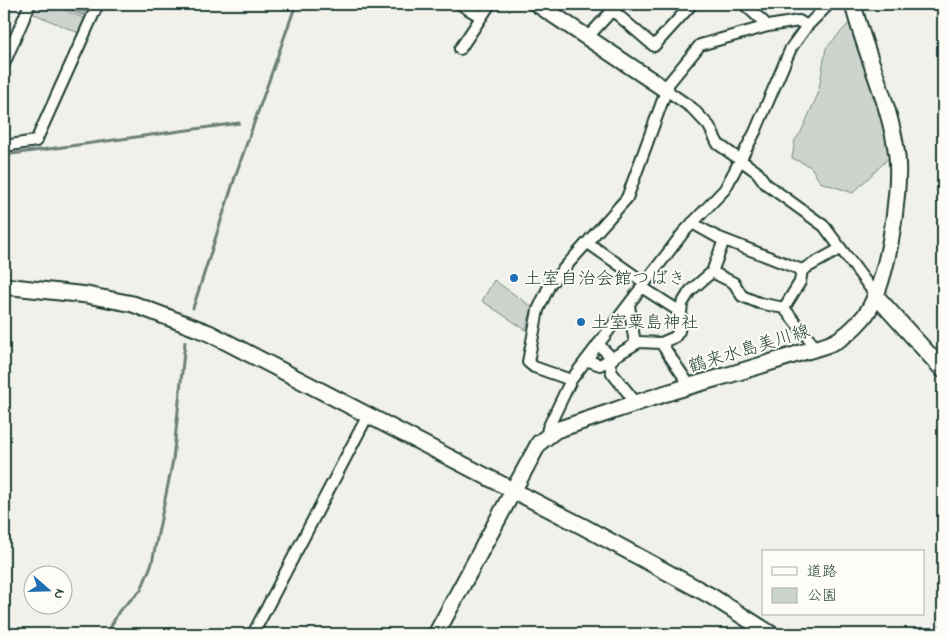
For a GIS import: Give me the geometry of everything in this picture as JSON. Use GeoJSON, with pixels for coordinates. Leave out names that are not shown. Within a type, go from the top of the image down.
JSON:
{"type":"FeatureCollection","features":[{"type":"Feature","properties":{"kind":"street"},"geometry":{"type":"LineString","coordinates":[[4,64],[30,4]]}},
{"type":"Feature","properties":{"kind":"street"},"geometry":{"type":"LineString","coordinates":[[4,146],[36,141],[98,4]]}},
{"type":"Feature","properties":{"kind":"street"},"geometry":{"type":"LineString","coordinates":[[460,4],[481,17]]}},
{"type":"Feature","properties":{"kind":"street"},"geometry":{"type":"LineString","coordinates":[[460,49],[490,4]]}},
{"type":"Feature","properties":{"kind":"street"},"geometry":{"type":"LineString","coordinates":[[587,38],[615,7],[654,46],[692,4]]}},
{"type":"Feature","properties":{"kind":"street"},"geometry":{"type":"LineString","coordinates":[[744,4],[768,26]]}},
{"type":"Feature","properties":{"kind":"street"},"geometry":{"type":"LineString","coordinates":[[436,634],[512,490],[539,443],[547,434],[548,428],[571,380],[692,222],[725,189],[776,87],[791,48],[807,26],[829,4]]}},
{"type":"Feature","properties":{"kind":"street","name":"鶴来水島美川線"},"geometry":{"type":"LineString","coordinates":[[547,434],[690,386],[836,341],[864,317],[877,297],[895,208],[899,174],[897,154],[887,113],[861,35],[853,4]]}},
{"type":"Feature","properties":{"kind":"street"},"geometry":{"type":"LineString","coordinates":[[545,6],[587,38],[692,108],[709,126],[718,144],[757,172],[766,184],[824,226],[877,297],[943,370]]}},
{"type":"Feature","properties":{"kind":"street"},"geometry":{"type":"LineString","coordinates":[[571,380],[534,367],[528,362],[538,310],[550,284],[627,198],[669,82],[700,45],[768,26],[799,21],[807,26]]}},
{"type":"Feature","properties":{"kind":"street"},"geometry":{"type":"LineString","coordinates":[[692,222],[724,240],[802,270],[840,249]]}},
{"type":"Feature","properties":{"kind":"street"},"geometry":{"type":"LineString","coordinates":[[586,360],[600,365],[635,344],[648,341],[661,343],[675,337],[679,331],[680,311],[690,291],[712,272],[724,240]]}},
{"type":"Feature","properties":{"kind":"street"},"geometry":{"type":"LineString","coordinates":[[588,243],[680,311]]}},
{"type":"Feature","properties":{"kind":"street"},"geometry":{"type":"LineString","coordinates":[[784,308],[800,282],[802,270]]}},
{"type":"Feature","properties":{"kind":"street"},"geometry":{"type":"LineString","coordinates":[[712,272],[734,283],[742,296],[759,303],[784,308],[816,348]]}},
{"type":"Feature","properties":{"kind":"street"},"geometry":{"type":"LineString","coordinates":[[4,286],[86,295],[133,304],[209,333],[512,490],[711,596],[771,634]]}},
{"type":"Feature","properties":{"kind":"street"},"geometry":{"type":"LineString","coordinates":[[629,305],[635,344]]}},
{"type":"Feature","properties":{"kind":"street"},"geometry":{"type":"LineString","coordinates":[[661,343],[690,386]]}},
{"type":"Feature","properties":{"kind":"street"},"geometry":{"type":"LineString","coordinates":[[598,344],[611,360],[612,373],[637,404]]}},
{"type":"Feature","properties":{"kind":"street"},"geometry":{"type":"LineString","coordinates":[[253,634],[368,415]]}},
{"type":"Feature","properties":{"kind":"green space"},"geometry":{"type":"Polygon","coordinates":[[[36,4],[50,4],[86,19],[81,34],[32,13],[36,4]]]}},
{"type":"Feature","properties":{"kind":"green space"},"geometry":{"type":"Polygon","coordinates":[[[849,23],[883,121],[891,156],[853,193],[820,182],[811,167],[792,158],[795,140],[801,132],[818,94],[826,48],[849,23]]]}},
{"type":"Feature","properties":{"kind":"green space"},"geometry":{"type":"Polygon","coordinates":[[[494,280],[532,307],[526,330],[482,301],[494,280]]]}},
{"type":"Feature","properties":{"kind":"shaded area"},"geometry":{"type":"Polygon","coordinates":[[[56,4],[89,4],[84,16],[56,4]]]}},
{"type":"Feature","properties":{"kind":"waterway"},"geometry":{"type":"LineString","coordinates":[[193,308],[236,174],[296,4]]}},
{"type":"Feature","properties":{"kind":"waterway"},"geometry":{"type":"LineString","coordinates":[[4,155],[239,123]]}},
{"type":"Feature","properties":{"kind":"waterway"},"geometry":{"type":"LineString","coordinates":[[107,634],[119,611],[141,590],[152,563],[173,460],[185,342]]}},
{"type":"Feature","properties":{"kind":"place","name":"土室自治会館つばき"},"geometry":{"type":"Point","coordinates":[514,278]}},
{"type":"Feature","properties":{"kind":"place","name":"土室粟島神社"},"geometry":{"type":"Point","coordinates":[581,322]}}]}
